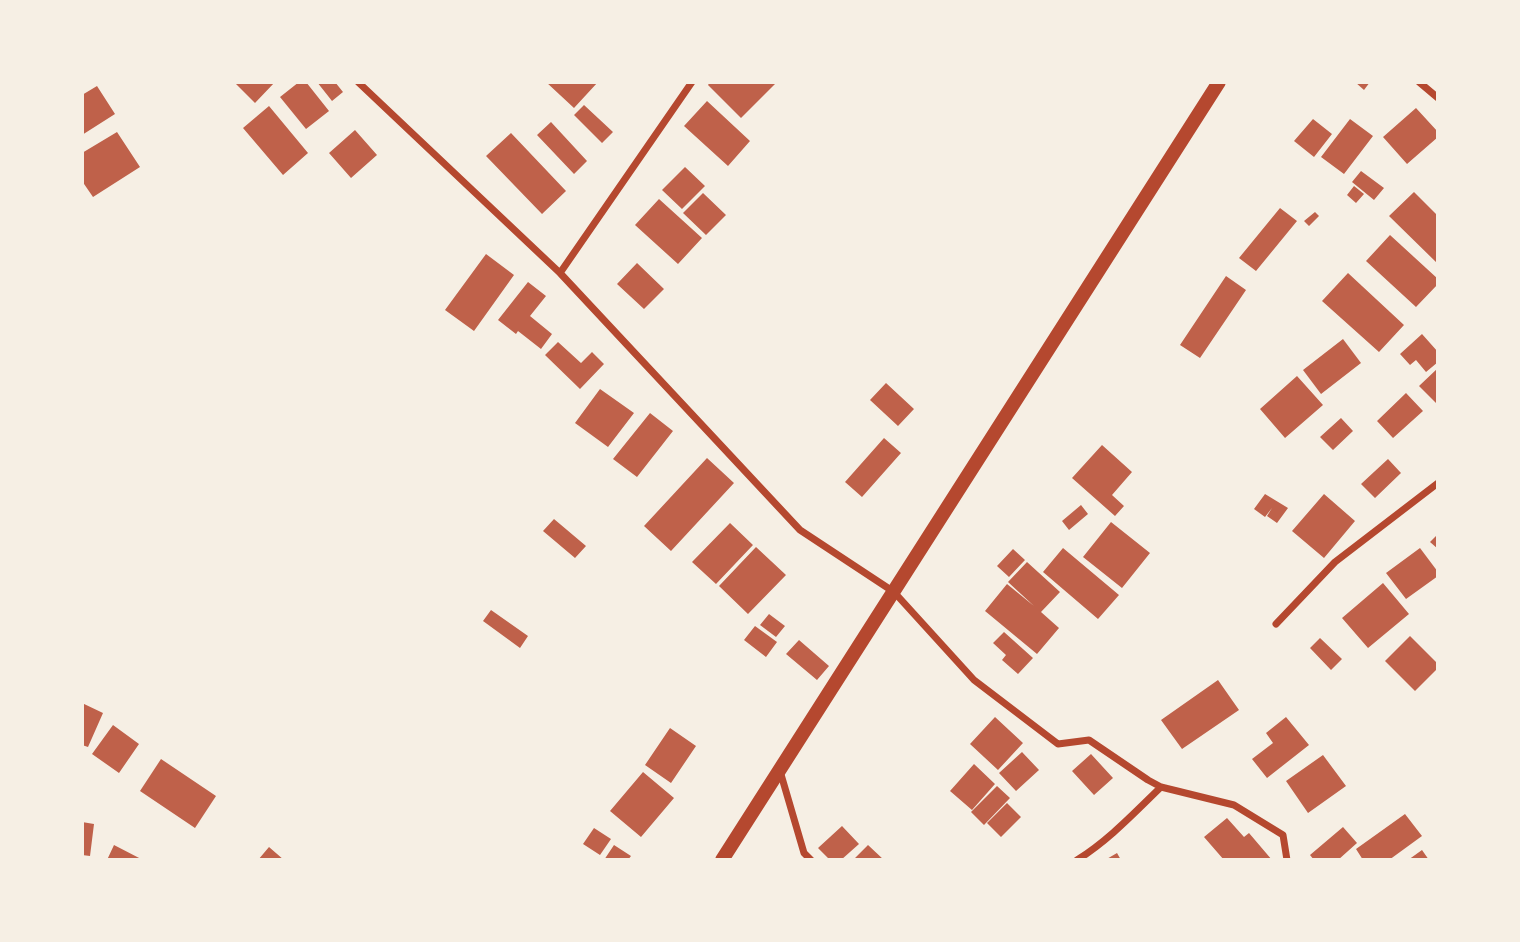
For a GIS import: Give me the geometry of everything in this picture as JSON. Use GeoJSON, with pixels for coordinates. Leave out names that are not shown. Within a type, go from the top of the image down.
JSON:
{"type":"FeatureCollection","features":[{"type":"Feature","properties":{"kind":"main road"},"geometry":{"type":"LineString","coordinates":[[722,860],[1219,82]]}},
{"type":"Feature","properties":{"kind":"street"},"geometry":{"type":"LineString","coordinates":[[358,82],[560,274],[800,530],[894,592],[974,680],[1058,744],[1089,740],[1161,787],[1234,805],[1283,835],[1287,860]]}},
{"type":"Feature","properties":{"kind":"street"},"geometry":{"type":"LineString","coordinates":[[560,274],[692,82]]}},
{"type":"Feature","properties":{"kind":"street"},"geometry":{"type":"LineString","coordinates":[[1419,82],[1438,97]]}},
{"type":"Feature","properties":{"kind":"street"},"geometry":{"type":"LineString","coordinates":[[1276,624],[1335,562],[1438,483]]}},
{"type":"Feature","properties":{"kind":"street"},"geometry":{"type":"LineString","coordinates":[[780,771],[804,853],[811,860]]}},
{"type":"Feature","properties":{"kind":"street"},"geometry":{"type":"LineString","coordinates":[[1077,860],[1119,828],[1161,787]]}},
{"type":"Feature","properties":{"kind":"building"},"geometry":{"type":"Polygon","coordinates":[[[234,82],[275,82],[255,103],[234,82]]]}},
{"type":"Feature","properties":{"kind":"building"},"geometry":{"type":"Polygon","coordinates":[[[299,82],[306,82],[329,111],[306,129],[280,97],[299,82]]]}},
{"type":"Feature","properties":{"kind":"building"},"geometry":{"type":"Polygon","coordinates":[[[317,82],[335,82],[343,92],[332,101],[317,82]]]}},
{"type":"Feature","properties":{"kind":"building"},"geometry":{"type":"Polygon","coordinates":[[[546,82],[598,82],[574,108],[546,82]]]}},
{"type":"Feature","properties":{"kind":"building"},"geometry":{"type":"Polygon","coordinates":[[[710,82],[777,82],[741,118],[708,85],[710,82]]]}},
{"type":"Feature","properties":{"kind":"building"},"geometry":{"type":"Polygon","coordinates":[[[1355,82],[1370,82],[1364,90],[1355,82]]]}},
{"type":"Feature","properties":{"kind":"building"},"geometry":{"type":"Polygon","coordinates":[[[97,86],[115,114],[82,135],[82,95],[97,86]]]}},
{"type":"Feature","properties":{"kind":"building"},"geometry":{"type":"Polygon","coordinates":[[[707,101],[750,141],[728,166],[684,126],[707,101]]]}},
{"type":"Feature","properties":{"kind":"building"},"geometry":{"type":"Polygon","coordinates":[[[584,105],[613,132],[602,143],[574,115],[584,105]]]}},
{"type":"Feature","properties":{"kind":"building"},"geometry":{"type":"Polygon","coordinates":[[[269,106],[308,153],[283,175],[243,128],[269,106]]]}},
{"type":"Feature","properties":{"kind":"building"},"geometry":{"type":"Polygon","coordinates":[[[1416,108],[1438,132],[1438,137],[1407,164],[1383,137],[1416,108]]]}},
{"type":"Feature","properties":{"kind":"building"},"geometry":{"type":"Polygon","coordinates":[[[1313,119],[1332,134],[1314,157],[1294,141],[1313,119]]]}},
{"type":"Feature","properties":{"kind":"building"},"geometry":{"type":"Polygon","coordinates":[[[1350,119],[1373,136],[1344,174],[1321,157],[1350,119]]]}},
{"type":"Feature","properties":{"kind":"building"},"geometry":{"type":"Polygon","coordinates":[[[551,122],[587,161],[574,174],[537,135],[551,122]]]}},
{"type":"Feature","properties":{"kind":"building"},"geometry":{"type":"Polygon","coordinates":[[[355,130],[377,155],[351,178],[329,153],[355,130]]]}},
{"type":"Feature","properties":{"kind":"building"},"geometry":{"type":"Polygon","coordinates":[[[117,132],[140,167],[93,197],[82,181],[82,153],[117,132]]]}},
{"type":"Feature","properties":{"kind":"building"},"geometry":{"type":"Polygon","coordinates":[[[511,133],[566,191],[542,214],[486,156],[511,133]]]}},
{"type":"Feature","properties":{"kind":"building"},"geometry":{"type":"Polygon","coordinates":[[[685,167],[705,186],[682,209],[662,190],[685,167]]]}},
{"type":"Feature","properties":{"kind":"building"},"geometry":{"type":"Polygon","coordinates":[[[1361,171],[1384,188],[1374,200],[1352,182],[1361,171]]]}},
{"type":"Feature","properties":{"kind":"building"},"geometry":{"type":"Polygon","coordinates":[[[1354,186],[1364,194],[1356,203],[1347,195],[1354,186]]]}},
{"type":"Feature","properties":{"kind":"building"},"geometry":{"type":"Polygon","coordinates":[[[1414,192],[1438,216],[1438,264],[1389,216],[1414,192]]]}},
{"type":"Feature","properties":{"kind":"building"},"geometry":{"type":"Polygon","coordinates":[[[703,193],[726,215],[706,235],[683,213],[703,193]]]}},
{"type":"Feature","properties":{"kind":"building"},"geometry":{"type":"Polygon","coordinates":[[[659,199],[702,238],[678,264],[635,225],[659,199]]]}},
{"type":"Feature","properties":{"kind":"building"},"geometry":{"type":"Polygon","coordinates":[[[1280,208],[1297,221],[1256,271],[1239,258],[1280,208]]]}},
{"type":"Feature","properties":{"kind":"building"},"geometry":{"type":"Polygon","coordinates":[[[1315,212],[1319,216],[1309,226],[1304,221],[1315,212]]]}},
{"type":"Feature","properties":{"kind":"building"},"geometry":{"type":"Polygon","coordinates":[[[1390,235],[1438,279],[1438,284],[1416,307],[1366,261],[1390,235]]]}},
{"type":"Feature","properties":{"kind":"building"},"geometry":{"type":"Polygon","coordinates":[[[486,254],[514,275],[474,331],[445,310],[486,254]]]}},
{"type":"Feature","properties":{"kind":"building"},"geometry":{"type":"Polygon","coordinates":[[[637,263],[664,289],[644,309],[617,284],[637,263]]]}},
{"type":"Feature","properties":{"kind":"building"},"geometry":{"type":"Polygon","coordinates":[[[1348,273],[1404,325],[1379,352],[1322,301],[1348,273]]]}},
{"type":"Feature","properties":{"kind":"building"},"geometry":{"type":"Polygon","coordinates":[[[1226,276],[1246,290],[1200,358],[1180,345],[1226,276]]]}},
{"type":"Feature","properties":{"kind":"building"},"geometry":{"type":"Polygon","coordinates":[[[528,282],[546,296],[530,316],[552,334],[541,349],[498,320],[528,282]]]}},
{"type":"Feature","properties":{"kind":"building"},"geometry":{"type":"Polygon","coordinates":[[[1422,334],[1438,352],[1438,362],[1426,372],[1416,360],[1410,365],[1400,354],[1422,334]]]}},
{"type":"Feature","properties":{"kind":"building"},"geometry":{"type":"Polygon","coordinates":[[[1343,339],[1361,363],[1321,394],[1303,370],[1343,339]]]}},
{"type":"Feature","properties":{"kind":"building"},"geometry":{"type":"Polygon","coordinates":[[[558,342],[581,363],[592,352],[604,364],[580,389],[545,355],[558,342]]]}},
{"type":"Feature","properties":{"kind":"building"},"geometry":{"type":"Polygon","coordinates":[[[1438,368],[1438,405],[1419,386],[1438,368]]]}},
{"type":"Feature","properties":{"kind":"building"},"geometry":{"type":"Polygon","coordinates":[[[1297,376],[1323,405],[1285,438],[1260,409],[1297,376]]]}},
{"type":"Feature","properties":{"kind":"building"},"geometry":{"type":"Polygon","coordinates":[[[886,383],[914,409],[898,426],[870,400],[886,383]]]}},
{"type":"Feature","properties":{"kind":"building"},"geometry":{"type":"Polygon","coordinates":[[[600,389],[634,413],[608,447],[575,423],[600,389]]]}},
{"type":"Feature","properties":{"kind":"building"},"geometry":{"type":"Polygon","coordinates":[[[1406,393],[1423,411],[1393,438],[1377,421],[1406,393]]]}},
{"type":"Feature","properties":{"kind":"building"},"geometry":{"type":"Polygon","coordinates":[[[650,413],[673,431],[637,477],[613,459],[650,413]]]}},
{"type":"Feature","properties":{"kind":"building"},"geometry":{"type":"Polygon","coordinates":[[[1341,418],[1353,431],[1333,450],[1320,437],[1341,418]]]}},
{"type":"Feature","properties":{"kind":"building"},"geometry":{"type":"Polygon","coordinates":[[[884,438],[901,453],[862,497],[845,482],[884,438]]]}},
{"type":"Feature","properties":{"kind":"building"},"geometry":{"type":"Polygon","coordinates":[[[1102,445],[1132,472],[1112,495],[1124,506],[1115,516],[1072,478],[1102,445]]]}},
{"type":"Feature","properties":{"kind":"building"},"geometry":{"type":"Polygon","coordinates":[[[707,458],[734,483],[671,551],[644,526],[707,458]]]}},
{"type":"Feature","properties":{"kind":"building"},"geometry":{"type":"Polygon","coordinates":[[[1388,459],[1401,473],[1375,498],[1361,484],[1388,459]]]}},
{"type":"Feature","properties":{"kind":"building"},"geometry":{"type":"Polygon","coordinates":[[[1265,494],[1288,508],[1277,523],[1267,516],[1272,508],[1265,517],[1254,509],[1265,494]]]}},
{"type":"Feature","properties":{"kind":"building"},"geometry":{"type":"Polygon","coordinates":[[[1324,494],[1355,521],[1324,558],[1292,531],[1324,494]]]}},
{"type":"Feature","properties":{"kind":"building"},"geometry":{"type":"Polygon","coordinates":[[[1081,505],[1088,514],[1069,530],[1062,521],[1081,505]]]}},
{"type":"Feature","properties":{"kind":"building"},"geometry":{"type":"Polygon","coordinates":[[[554,519],[586,546],[575,558],[543,531],[554,519]]]}},
{"type":"Feature","properties":{"kind":"building"},"geometry":{"type":"Polygon","coordinates":[[[1111,522],[1150,553],[1122,588],[1083,557],[1111,522]]]}},
{"type":"Feature","properties":{"kind":"building"},"geometry":{"type":"Polygon","coordinates":[[[730,523],[753,545],[716,584],[692,562],[730,523]]]}},
{"type":"Feature","properties":{"kind":"building"},"geometry":{"type":"Polygon","coordinates":[[[1438,534],[1438,549],[1430,542],[1438,534]]]}},
{"type":"Feature","properties":{"kind":"building"},"geometry":{"type":"Polygon","coordinates":[[[756,547],[786,575],[748,614],[719,586],[756,547]]]}},
{"type":"Feature","properties":{"kind":"building"},"geometry":{"type":"Polygon","coordinates":[[[1063,548],[1119,595],[1098,619],[1043,572],[1063,548]]]}},
{"type":"Feature","properties":{"kind":"building"},"geometry":{"type":"Polygon","coordinates":[[[1420,548],[1438,572],[1438,576],[1406,599],[1386,573],[1420,548]]]}},
{"type":"Feature","properties":{"kind":"building"},"geometry":{"type":"Polygon","coordinates":[[[1013,549],[1025,560],[1009,577],[997,566],[1013,549]]]}},
{"type":"Feature","properties":{"kind":"building"},"geometry":{"type":"Polygon","coordinates":[[[1027,562],[1060,592],[1041,612],[1059,628],[1037,654],[985,611],[1007,584],[1034,606],[1008,582],[1027,562]]]}},
{"type":"Feature","properties":{"kind":"building"},"geometry":{"type":"Polygon","coordinates":[[[1383,583],[1409,614],[1368,648],[1342,618],[1383,583]]]}},
{"type":"Feature","properties":{"kind":"building"},"geometry":{"type":"Polygon","coordinates":[[[491,610],[528,636],[520,648],[483,621],[491,610]]]}},
{"type":"Feature","properties":{"kind":"building"},"geometry":{"type":"Polygon","coordinates":[[[769,614],[785,626],[776,637],[760,625],[769,614]]]}},
{"type":"Feature","properties":{"kind":"building"},"geometry":{"type":"Polygon","coordinates":[[[755,626],[777,642],[766,657],[744,640],[755,626]]]}},
{"type":"Feature","properties":{"kind":"building"},"geometry":{"type":"Polygon","coordinates":[[[1004,632],[1033,658],[1018,674],[1002,660],[1006,655],[993,643],[1004,632]]]}},
{"type":"Feature","properties":{"kind":"building"},"geometry":{"type":"Polygon","coordinates":[[[1410,636],[1438,664],[1438,668],[1415,691],[1385,661],[1410,636]]]}},
{"type":"Feature","properties":{"kind":"building"},"geometry":{"type":"Polygon","coordinates":[[[1320,638],[1342,659],[1331,670],[1310,648],[1320,638]]]}},
{"type":"Feature","properties":{"kind":"building"},"geometry":{"type":"Polygon","coordinates":[[[799,640],[829,666],[817,680],[786,654],[799,640]]]}},
{"type":"Feature","properties":{"kind":"building"},"geometry":{"type":"Polygon","coordinates":[[[1218,680],[1239,710],[1182,749],[1161,720],[1218,680]]]}},
{"type":"Feature","properties":{"kind":"building"},"geometry":{"type":"Polygon","coordinates":[[[82,703],[103,713],[88,747],[82,745],[82,703]]]}},
{"type":"Feature","properties":{"kind":"building"},"geometry":{"type":"Polygon","coordinates":[[[995,717],[1023,743],[998,770],[970,744],[995,717]]]}},
{"type":"Feature","properties":{"kind":"building"},"geometry":{"type":"Polygon","coordinates":[[[1286,717],[1309,745],[1267,778],[1252,759],[1273,743],[1266,733],[1286,717]]]}},
{"type":"Feature","properties":{"kind":"building"},"geometry":{"type":"Polygon","coordinates":[[[113,725],[139,744],[119,773],[92,754],[113,725]]]}},
{"type":"Feature","properties":{"kind":"building"},"geometry":{"type":"Polygon","coordinates":[[[670,728],[696,746],[671,783],[645,765],[670,728]]]}},
{"type":"Feature","properties":{"kind":"building"},"geometry":{"type":"Polygon","coordinates":[[[1022,752],[1039,770],[1016,791],[999,773],[1022,752]]]}},
{"type":"Feature","properties":{"kind":"building"},"geometry":{"type":"Polygon","coordinates":[[[1091,754],[1113,778],[1094,795],[1072,771],[1091,754]]]}},
{"type":"Feature","properties":{"kind":"building"},"geometry":{"type":"Polygon","coordinates":[[[1323,755],[1346,786],[1308,813],[1286,781],[1323,755]]]}},
{"type":"Feature","properties":{"kind":"building"},"geometry":{"type":"Polygon","coordinates":[[[161,759],[216,796],[195,828],[140,791],[161,759]]]}},
{"type":"Feature","properties":{"kind":"building"},"geometry":{"type":"Polygon","coordinates":[[[974,764],[995,784],[972,810],[950,791],[974,764]]]}},
{"type":"Feature","properties":{"kind":"building"},"geometry":{"type":"Polygon","coordinates":[[[643,772],[674,798],[641,837],[610,811],[643,772]]]}},
{"type":"Feature","properties":{"kind":"building"},"geometry":{"type":"Polygon","coordinates":[[[997,786],[1010,798],[984,825],[971,812],[997,786]]]}},
{"type":"Feature","properties":{"kind":"building"},"geometry":{"type":"Polygon","coordinates":[[[1007,803],[1021,817],[1001,837],[987,823],[1007,803]]]}},
{"type":"Feature","properties":{"kind":"building"},"geometry":{"type":"Polygon","coordinates":[[[1405,814],[1422,836],[1389,860],[1363,860],[1356,849],[1405,814]]]}},
{"type":"Feature","properties":{"kind":"building"},"geometry":{"type":"Polygon","coordinates":[[[1227,818],[1244,837],[1249,833],[1272,860],[1224,860],[1204,837],[1227,818]]]}},
{"type":"Feature","properties":{"kind":"building"},"geometry":{"type":"Polygon","coordinates":[[[82,822],[94,824],[90,856],[82,855],[82,822]]]}},
{"type":"Feature","properties":{"kind":"building"},"geometry":{"type":"Polygon","coordinates":[[[842,826],[859,844],[841,860],[830,860],[818,848],[842,826]]]}},
{"type":"Feature","properties":{"kind":"building"},"geometry":{"type":"Polygon","coordinates":[[[1343,827],[1357,843],[1338,860],[1314,860],[1310,855],[1343,827]]]}},
{"type":"Feature","properties":{"kind":"building"},"geometry":{"type":"Polygon","coordinates":[[[594,828],[611,839],[600,855],[583,844],[594,828]]]}},
{"type":"Feature","properties":{"kind":"building"},"geometry":{"type":"Polygon","coordinates":[[[114,845],[143,860],[107,860],[114,845]]]}},
{"type":"Feature","properties":{"kind":"building"},"geometry":{"type":"Polygon","coordinates":[[[614,845],[631,856],[628,860],[604,860],[614,845]]]}},
{"type":"Feature","properties":{"kind":"building"},"geometry":{"type":"Polygon","coordinates":[[[868,845],[884,860],[853,860],[868,845]]]}},
{"type":"Feature","properties":{"kind":"building"},"geometry":{"type":"Polygon","coordinates":[[[269,847],[284,860],[258,860],[269,847]]]}},
{"type":"Feature","properties":{"kind":"building"},"geometry":{"type":"Polygon","coordinates":[[[1422,850],[1429,860],[1408,860],[1422,850]]]}},
{"type":"Feature","properties":{"kind":"building"},"geometry":{"type":"Polygon","coordinates":[[[1117,853],[1121,860],[1105,860],[1117,853]]]}}]}
